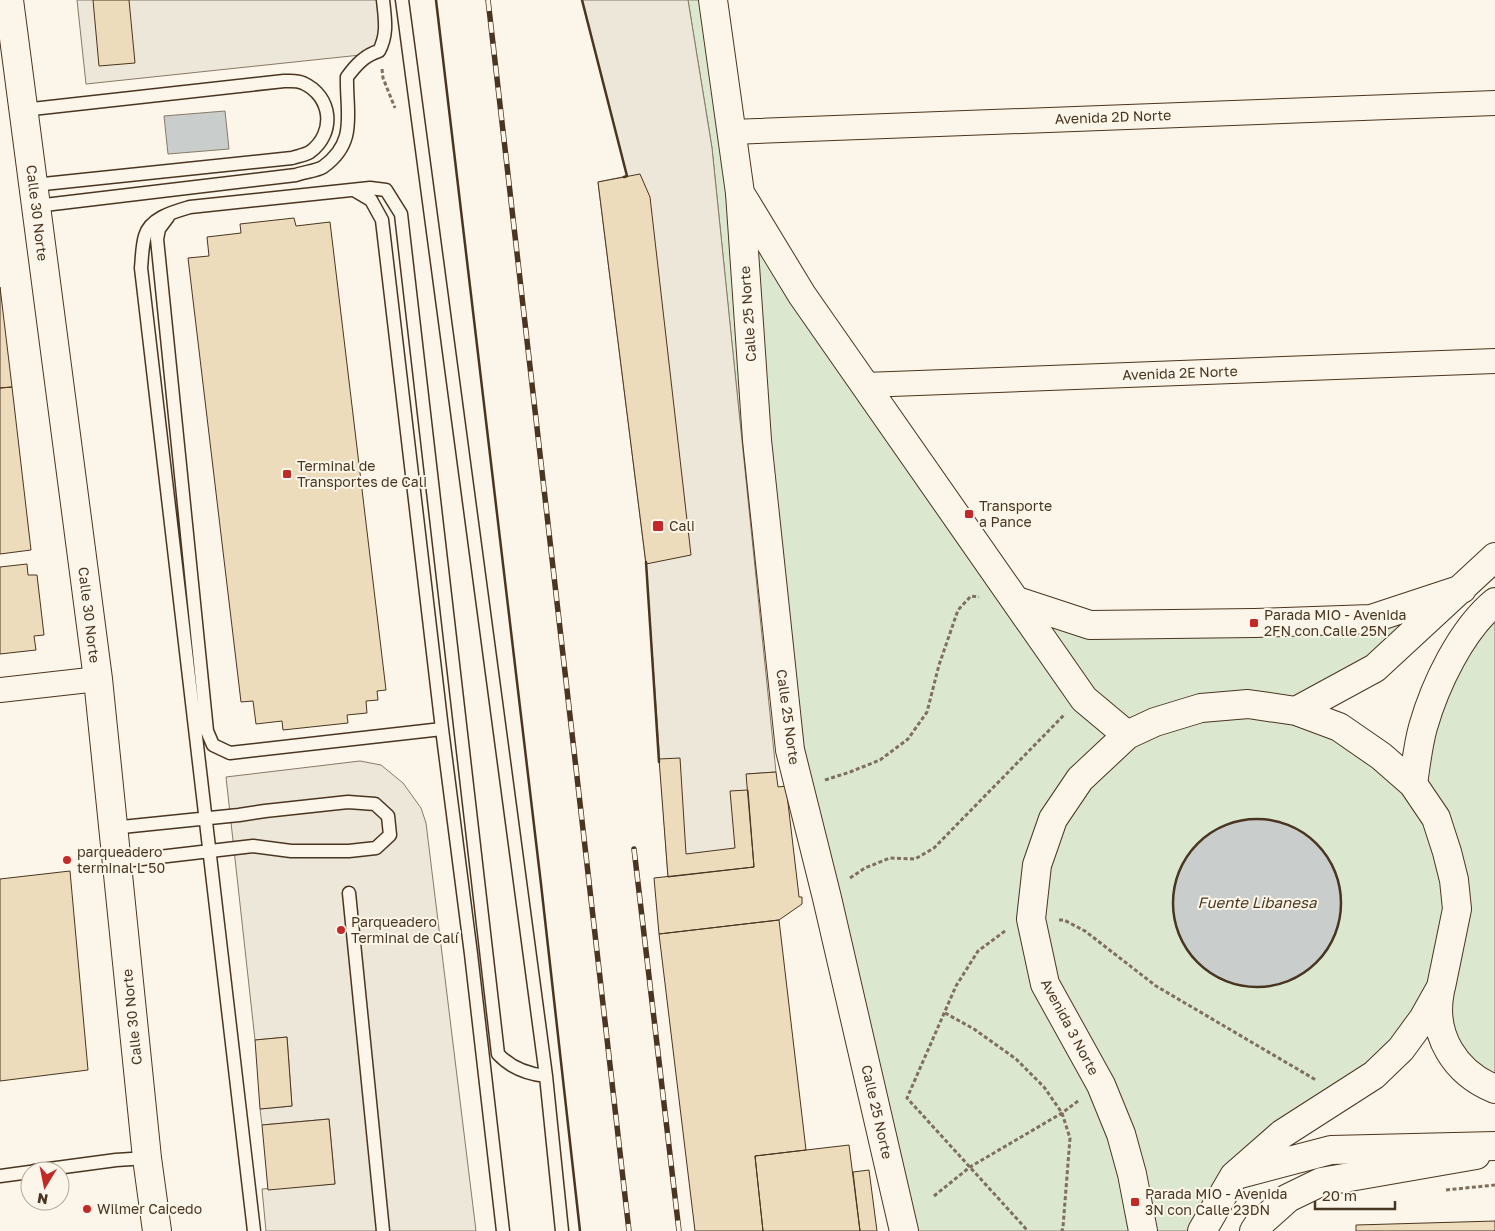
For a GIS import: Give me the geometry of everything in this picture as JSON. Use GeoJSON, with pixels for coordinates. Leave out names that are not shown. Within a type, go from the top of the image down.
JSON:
{"type":"FeatureCollection","features":[{"type":"Feature","properties":{"kind":"main road","name":"Calle 30 Norte"},"geometry":{"type":"LineString","coordinates":[[9,0],[98,679],[147,1158],[157,1231]]}},
{"type":"Feature","properties":{"kind":"main road","name":"Calle 25 Norte"},"geometry":{"type":"LineString","coordinates":[[713,0],[740,193],[757,440],[790,750],[827,898],[904,1231]]}},
{"type":"Feature","properties":{"kind":"main road","name":"Calle 25 Norte"},"geometry":{"type":"LineString","coordinates":[[740,193],[793,281],[1084,699],[1127,735]]}},
{"type":"Feature","properties":{"kind":"main road"},"geometry":{"type":"LineString","coordinates":[[1296,711],[1375,668],[1495,557]]}},
{"type":"Feature","properties":{"kind":"main road"},"geometry":{"type":"LineString","coordinates":[[1017,601],[1090,625],[1254,624],[1371,619],[1462,589]]}},
{"type":"Feature","properties":{"kind":"main road"},"geometry":{"type":"LineString","coordinates":[[1413,784],[1423,726],[1436,690],[1453,656],[1468,633],[1495,602]]}},
{"type":"Feature","properties":{"kind":"main road","name":"Avenida 3 Norte"},"geometry":{"type":"LineString","coordinates":[[1143,1231],[1132,1174],[1121,1134],[1101,1085],[1045,984],[1032,920],[1037,865],[1053,820],[1080,779],[1127,735],[1155,722],[1200,708],[1248,704],[1296,711],[1321,719],[1347,732],[1381,756],[1413,784],[1436,818],[1454,880],[1457,909],[1441,987],[1423,1019],[1401,1049],[1374,1075],[1282,1134],[1234,1176],[1202,1231]]}},
{"type":"Feature","properties":{"kind":"main road"},"geometry":{"type":"LineString","coordinates":[[1441,987],[1438,1000],[1438,1015],[1444,1042],[1450,1054],[1469,1076],[1495,1089]]}},
{"type":"Feature","properties":{"kind":"main road"},"geometry":{"type":"LineString","coordinates":[[1234,1176],[1331,1150],[1495,1146]]}},
{"type":"Feature","properties":{"kind":"main road"},"geometry":{"type":"LineString","coordinates":[[1254,1231],[1258,1225],[1288,1198],[1321,1182],[1495,1152]]}},
{"type":"Feature","properties":{"kind":"street","name":"Avenida 2D Norte"},"geometry":{"type":"LineString","coordinates":[[731,132],[1495,103]]}},
{"type":"Feature","properties":{"kind":"street","name":"Avenida 2E Norte"},"geometry":{"type":"LineString","coordinates":[[865,385],[1495,362]]}},
{"type":"Feature","properties":{"kind":"street"},"geometry":{"type":"LineString","coordinates":[[0,690],[98,679]]}},
{"type":"Feature","properties":{"kind":"lane"},"geometry":{"type":"LineString","coordinates":[[35,196],[296,175],[322,168],[342,148],[349,127],[347,77],[370,54],[379,51],[384,41],[386,29],[383,0]]}},
{"type":"Feature","properties":{"kind":"lane"},"geometry":{"type":"LineString","coordinates":[[402,0],[546,1076],[562,1231]]}},
{"type":"Feature","properties":{"kind":"lane"},"geometry":{"type":"LineString","coordinates":[[23,110],[284,81],[301,82],[317,91],[326,106],[328,124],[322,140],[309,153],[292,158],[35,196]]}},
{"type":"Feature","properties":{"kind":"lane"},"geometry":{"type":"LineString","coordinates":[[254,1231],[141,268],[145,235],[152,223],[172,212],[190,207],[370,188],[386,190],[401,214],[498,1054],[508,1065],[532,1075],[546,1076]]}},
{"type":"Feature","properties":{"kind":"lane"},"geometry":{"type":"LineString","coordinates":[[354,190],[371,200],[382,220],[503,1231]]}},
{"type":"Feature","properties":{"kind":"lane"},"geometry":{"type":"LineString","coordinates":[[172,212],[159,228],[158,239],[207,731],[212,745],[230,753],[442,729]]}},
{"type":"Feature","properties":{"kind":"lane"},"geometry":{"type":"LineString","coordinates":[[112,828],[348,802],[375,804],[388,816],[390,835],[376,848],[315,852],[252,846],[116,862]]}},
{"type":"Feature","properties":{"kind":"lane"},"geometry":{"type":"LineString","coordinates":[[349,893],[383,1231]]}},
{"type":"Feature","properties":{"kind":"lane"},"geometry":{"type":"LineString","coordinates":[[70,1166],[147,1158]]}},
{"type":"Feature","properties":{"kind":"lane"},"geometry":{"type":"LineString","coordinates":[[0,1176],[20,1173]]}},
{"type":"Feature","properties":{"kind":"path"},"geometry":{"type":"LineString","coordinates":[[817,782],[880,760],[908,739],[927,712],[939,665],[958,610],[971,596],[1017,601]]}},
{"type":"Feature","properties":{"kind":"path"},"geometry":{"type":"LineString","coordinates":[[846,881],[866,868],[890,858],[915,859],[934,848],[1066,713],[1084,699]]}},
{"type":"Feature","properties":{"kind":"path"},"geometry":{"type":"LineString","coordinates":[[1028,1231],[907,1098],[956,986],[978,951],[1007,930],[1032,920],[1064,920],[1085,931],[1156,986],[1342,1096]]}},
{"type":"Feature","properties":{"kind":"path"},"geometry":{"type":"LineString","coordinates":[[945,1014],[974,1029],[1016,1059],[1044,1087],[1062,1113],[1070,1138],[1062,1231]]}},
{"type":"Feature","properties":{"kind":"path"},"geometry":{"type":"LineString","coordinates":[[934,1196],[970,1167],[1062,1113],[1101,1085]]}},
{"type":"Feature","properties":{"kind":"green space"},"geometry":{"type":"Polygon","coordinates":[[[688,0],[713,0],[740,193],[1017,601],[1090,625],[1371,619],[1462,589],[1296,711],[1413,783],[1417,754],[1495,602],[1495,1089],[1438,1015],[1342,1096],[1189,1231],[904,1231],[827,898],[757,447],[756,579],[712,148],[688,0]]]}},
{"type":"Feature","properties":{"kind":"shaded area"},"geometry":{"type":"Polygon","coordinates":[[[77,0],[383,0],[386,29],[370,54],[86,84],[77,0]]]}},
{"type":"Feature","properties":{"kind":"shaded area"},"geometry":{"type":"Polygon","coordinates":[[[582,0],[688,0],[712,148],[776,772],[747,774],[754,867],[668,877],[646,564],[598,182],[627,176],[582,0]]]}},
{"type":"Feature","properties":{"kind":"shaded area","name":"Parqueadero Terminal de Calí"},"geometry":{"type":"Polygon","coordinates":[[[360,761],[381,765],[403,783],[421,808],[426,823],[476,1231],[266,1231],[262,1189],[335,1184],[329,1119],[262,1125],[260,1109],[292,1106],[287,1037],[255,1040],[226,777],[360,761]]]}},
{"type":"Feature","properties":{"kind":"water"},"geometry":{"type":"Polygon","coordinates":[[[225,111],[229,149],[168,154],[164,116],[225,111]]]}},
{"type":"Feature","properties":{"kind":"water","name":"Fuente Libanesa"},"geometry":{"type":"Polygon","coordinates":[[[1249,819],[1265,819],[1297,829],[1322,850],[1335,871],[1341,903],[1335,935],[1327,950],[1310,968],[1289,981],[1265,987],[1249,987],[1225,981],[1210,973],[1187,950],[1179,935],[1173,911],[1173,895],[1179,871],[1187,856],[1210,833],[1225,825],[1249,819]]]}},
{"type":"Feature","properties":{"kind":"building"},"geometry":{"type":"Polygon","coordinates":[[[93,0],[129,0],[135,63],[99,66],[93,0]]]}},
{"type":"Feature","properties":{"kind":"building"},"geometry":{"type":"Polygon","coordinates":[[[640,174],[650,197],[691,555],[646,564],[598,182],[640,174]]]}},
{"type":"Feature","properties":{"kind":"building","name":"Terminal de Transportes de Cali"},"geometry":{"type":"Polygon","coordinates":[[[294,218],[296,226],[330,222],[386,690],[377,691],[378,700],[366,701],[367,713],[347,715],[348,723],[283,730],[282,721],[256,724],[253,701],[241,702],[188,258],[209,256],[207,237],[241,233],[240,224],[294,218]]]}},
{"type":"Feature","properties":{"kind":"building"},"geometry":{"type":"Polygon","coordinates":[[[0,287],[12,387],[0,388],[0,287]]]}},
{"type":"Feature","properties":{"kind":"building"},"geometry":{"type":"Polygon","coordinates":[[[12,387],[31,550],[0,554],[0,388],[12,387]]]}},
{"type":"Feature","properties":{"kind":"building"},"geometry":{"type":"Polygon","coordinates":[[[27,564],[28,575],[37,575],[44,635],[34,636],[36,650],[0,654],[0,567],[27,564]]]}},
{"type":"Feature","properties":{"kind":"building"},"geometry":{"type":"Polygon","coordinates":[[[680,758],[686,854],[735,848],[730,791],[748,790],[754,867],[668,877],[659,759],[680,758]]]}},
{"type":"Feature","properties":{"kind":"building"},"geometry":{"type":"Polygon","coordinates":[[[776,772],[778,787],[786,786],[799,897],[802,897],[802,904],[779,920],[659,934],[654,878],[754,867],[746,774],[776,772]]]}},
{"type":"Feature","properties":{"kind":"building"},"geometry":{"type":"Polygon","coordinates":[[[70,871],[88,1070],[0,1081],[0,879],[70,871]]]}},
{"type":"Feature","properties":{"kind":"building"},"geometry":{"type":"Polygon","coordinates":[[[779,920],[806,1150],[755,1156],[763,1231],[695,1231],[659,934],[779,920]]]}},
{"type":"Feature","properties":{"kind":"building"},"geometry":{"type":"Polygon","coordinates":[[[287,1037],[292,1106],[260,1109],[255,1040],[287,1037]]]}},
{"type":"Feature","properties":{"kind":"building"},"geometry":{"type":"Polygon","coordinates":[[[329,1119],[335,1184],[268,1190],[262,1125],[329,1119]]]}},
{"type":"Feature","properties":{"kind":"building"},"geometry":{"type":"Polygon","coordinates":[[[849,1145],[860,1231],[763,1231],[755,1156],[849,1145]]]}},
{"type":"Feature","properties":{"kind":"building"},"geometry":{"type":"Polygon","coordinates":[[[869,1170],[877,1231],[860,1231],[853,1172],[869,1170]]]}},
{"type":"Feature","properties":{"kind":"building"},"geometry":{"type":"Polygon","coordinates":[[[1495,1221],[1495,1231],[1356,1231],[1356,1225],[1495,1221]]]}},
{"type":"Feature","properties":{"kind":"railway"},"geometry":{"type":"LineString","coordinates":[[488,0],[629,1231]]}},
{"type":"Feature","properties":{"kind":"railway"},"geometry":{"type":"LineString","coordinates":[[634,849],[679,1231]]}},
{"type":"Feature","properties":{"kind":"wall"},"geometry":{"type":"LineString","coordinates":[[436,0],[541,884],[580,1231]]}},
{"type":"Feature","properties":{"kind":"wall"},"geometry":{"type":"LineString","coordinates":[[582,0],[627,176],[624,177]]}},
{"type":"Feature","properties":{"kind":"wall"},"geometry":{"type":"LineString","coordinates":[[646,562],[659,762]]}},
{"type":"Feature","properties":{"kind":"wall"},"geometry":{"type":"LineString","coordinates":[[1249,819],[1265,819],[1297,829],[1322,850],[1335,871],[1341,903],[1335,935],[1327,950],[1310,968],[1289,981],[1265,987],[1249,987],[1225,981],[1210,973],[1187,950],[1179,935],[1173,911],[1173,895],[1179,871],[1187,856],[1210,833],[1225,825],[1249,819]]}},
{"type":"Feature","properties":{"kind":"place","name":"Terminal de Transportes de Cali"},"geometry":{"type":"Point","coordinates":[287,474]}},
{"type":"Feature","properties":{"kind":"place","name":"Transporte a Pance"},"geometry":{"type":"Point","coordinates":[969,514]}},
{"type":"Feature","properties":{"kind":"place","name":"Cali"},"geometry":{"type":"Point","coordinates":[658,526]}},
{"type":"Feature","properties":{"kind":"place","name":"Parada MIO - Avenida 2FN con Calle 25N"},"geometry":{"type":"Point","coordinates":[1254,623]}},
{"type":"Feature","properties":{"kind":"place","name":"parqueadero terminal L 50"},"geometry":{"type":"Point","coordinates":[67,860]}},
{"type":"Feature","properties":{"kind":"place","name":"Parqueadero Terminal de Calí"},"geometry":{"type":"Point","coordinates":[341,930]}},
{"type":"Feature","properties":{"kind":"place","name":"Parada MIO - Avenida 3N con Calle 23DN"},"geometry":{"type":"Point","coordinates":[1135,1202]}},
{"type":"Feature","properties":{"kind":"place","name":"Wilmer Caicedo"},"geometry":{"type":"Point","coordinates":[87,1209]}}]}
